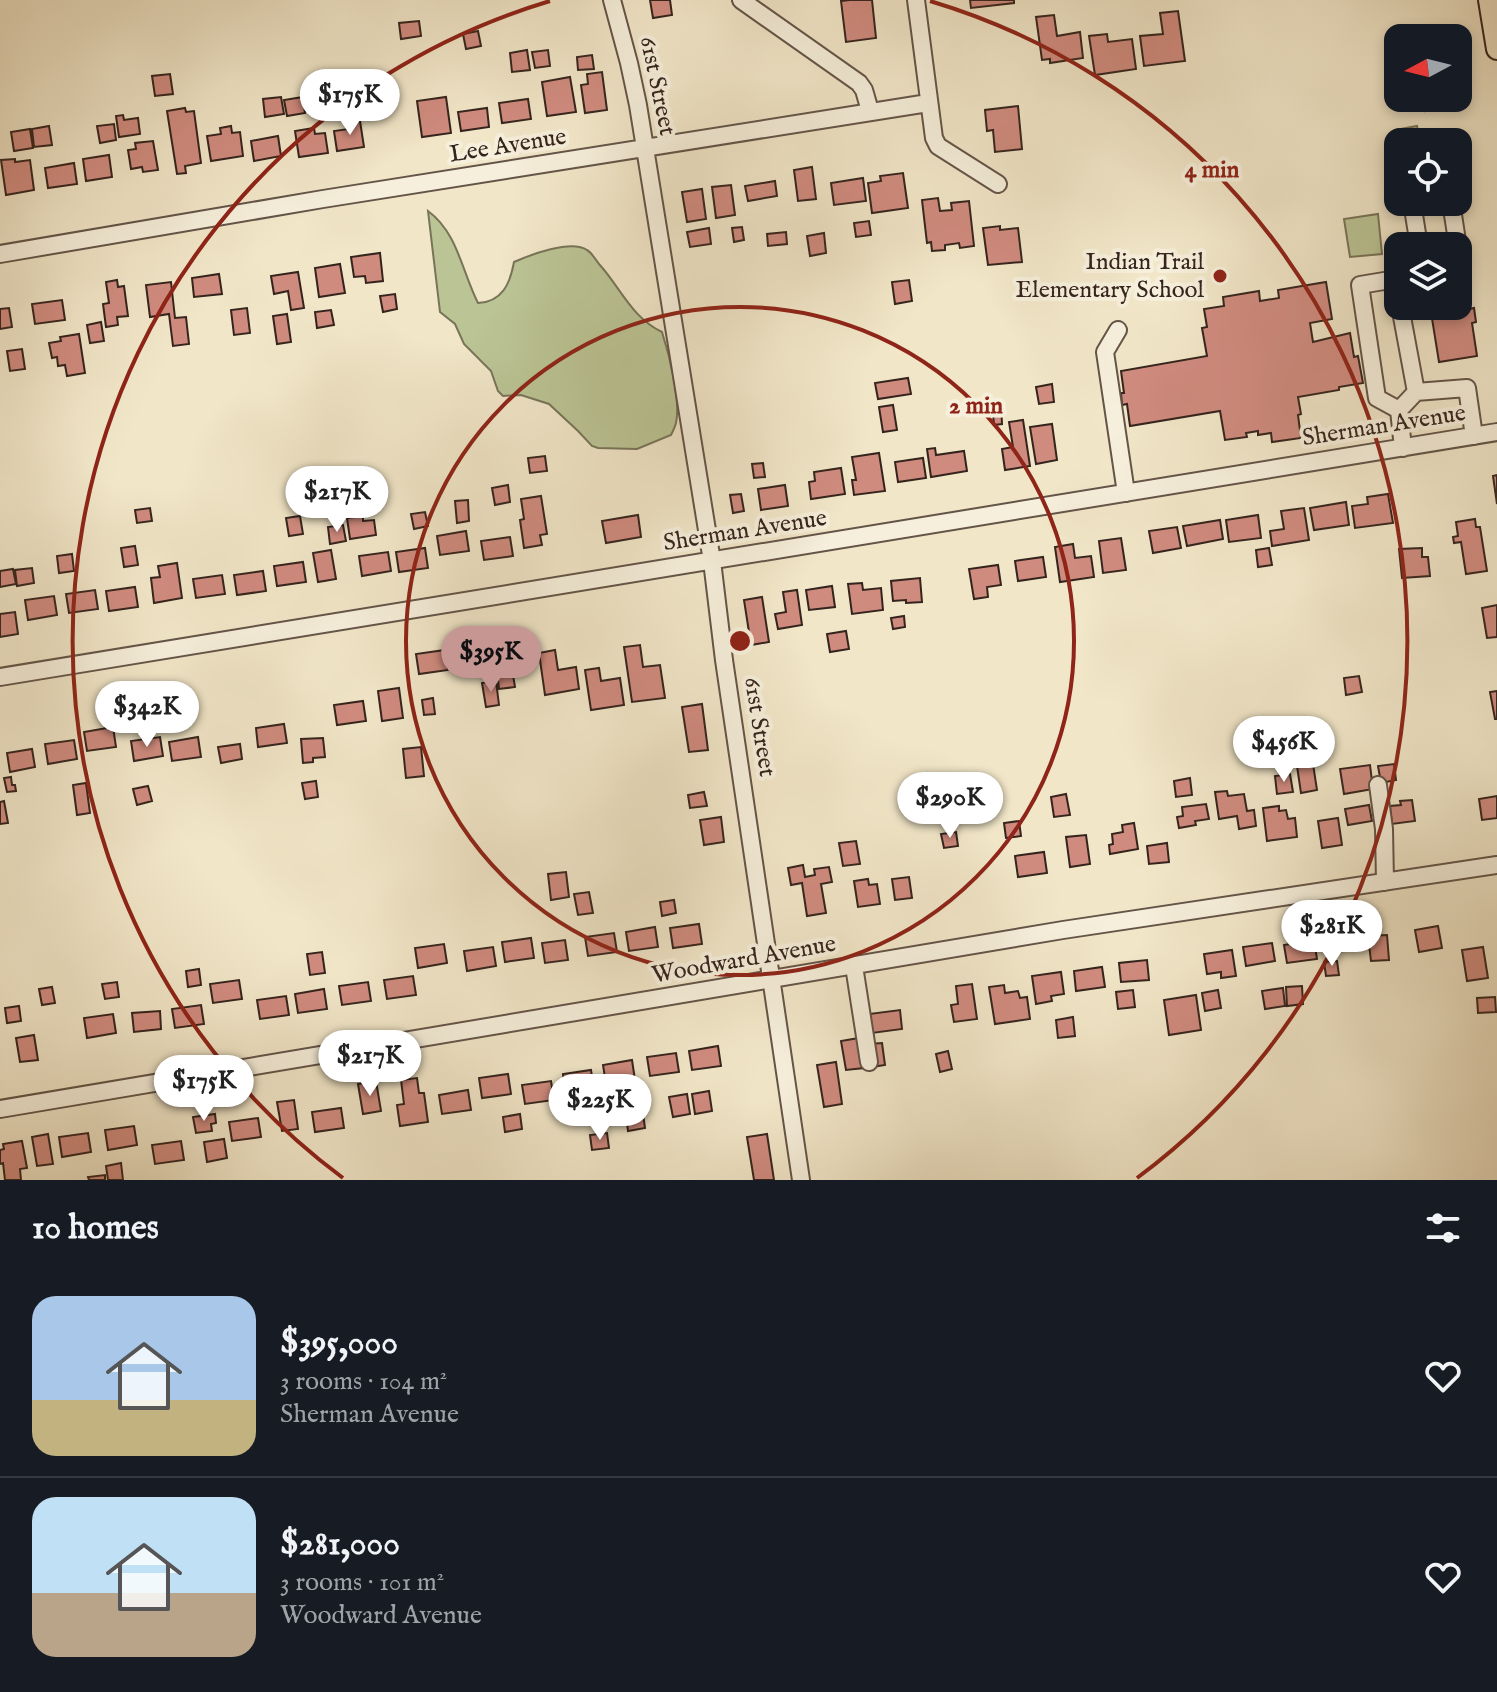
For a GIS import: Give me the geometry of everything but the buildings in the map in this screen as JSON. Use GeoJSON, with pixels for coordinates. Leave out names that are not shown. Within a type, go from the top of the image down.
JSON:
{"type":"FeatureCollection","features":[{"type":"Feature","properties":{"kind":"main road"},"geometry":{"type":"LineString","coordinates":[[1489,0],[1497,49]]}},
{"type":"Feature","properties":{"kind":"street","name":"61st Street"},"geometry":{"type":"LineString","coordinates":[[612,0],[629,63],[645,148],[712,561],[801,1180]]}},
{"type":"Feature","properties":{"kind":"street"},"geometry":{"type":"LineString","coordinates":[[741,0],[859,83],[870,111]]}},
{"type":"Feature","properties":{"kind":"street"},"geometry":{"type":"LineString","coordinates":[[916,0],[934,138],[938,146],[998,184]]}},
{"type":"Feature","properties":{"kind":"street","name":"Lee Avenue"},"geometry":{"type":"LineString","coordinates":[[0,254],[323,199],[928,103]]}},
{"type":"Feature","properties":{"kind":"street"},"geometry":{"type":"LineString","coordinates":[[1384,280],[1360,285],[1377,398],[1399,410]]}},
{"type":"Feature","properties":{"kind":"street"},"geometry":{"type":"LineString","coordinates":[[1403,320],[1416,392]]}},
{"type":"Feature","properties":{"kind":"street"},"geometry":{"type":"LineString","coordinates":[[1118,330],[1105,352],[1126,493]]}},
{"type":"Feature","properties":{"kind":"street"},"geometry":{"type":"LineString","coordinates":[[1403,448],[1399,410],[1416,392],[1467,388],[1474,436]]}},
{"type":"Feature","properties":{"kind":"street","name":"Sherman Avenue"},"geometry":{"type":"LineString","coordinates":[[0,677],[1497,432]]}},
{"type":"Feature","properties":{"kind":"street"},"geometry":{"type":"LineString","coordinates":[[1378,785],[1385,846],[1398,866],[1393,881]]}},
{"type":"Feature","properties":{"kind":"street","name":"Woodward Avenue"},"geometry":{"type":"LineString","coordinates":[[0,1109],[1063,930],[1497,865]]}},
{"type":"Feature","properties":{"kind":"street"},"geometry":{"type":"LineString","coordinates":[[854,966],[869,1062]]}},
{"type":"Feature","properties":{"kind":"green space"},"geometry":{"type":"Polygon","coordinates":[[[428,211],[453,242],[478,303],[493,299],[504,290],[514,262],[561,247],[580,247],[590,252],[634,310],[662,332],[676,390],[676,423],[671,435],[637,449],[598,448],[592,446],[549,404],[521,395],[503,396],[491,371],[464,344],[455,324],[440,312],[428,211]]]}},
{"type":"Feature","properties":{"kind":"green space"},"geometry":{"type":"Polygon","coordinates":[[[1378,214],[1382,254],[1350,257],[1344,219],[1378,214]]]}},
{"type":"Feature","properties":{"kind":"place","name":"Indian Trail Elementary School"},"geometry":{"type":"Point","coordinates":[1220,276]}}]}
